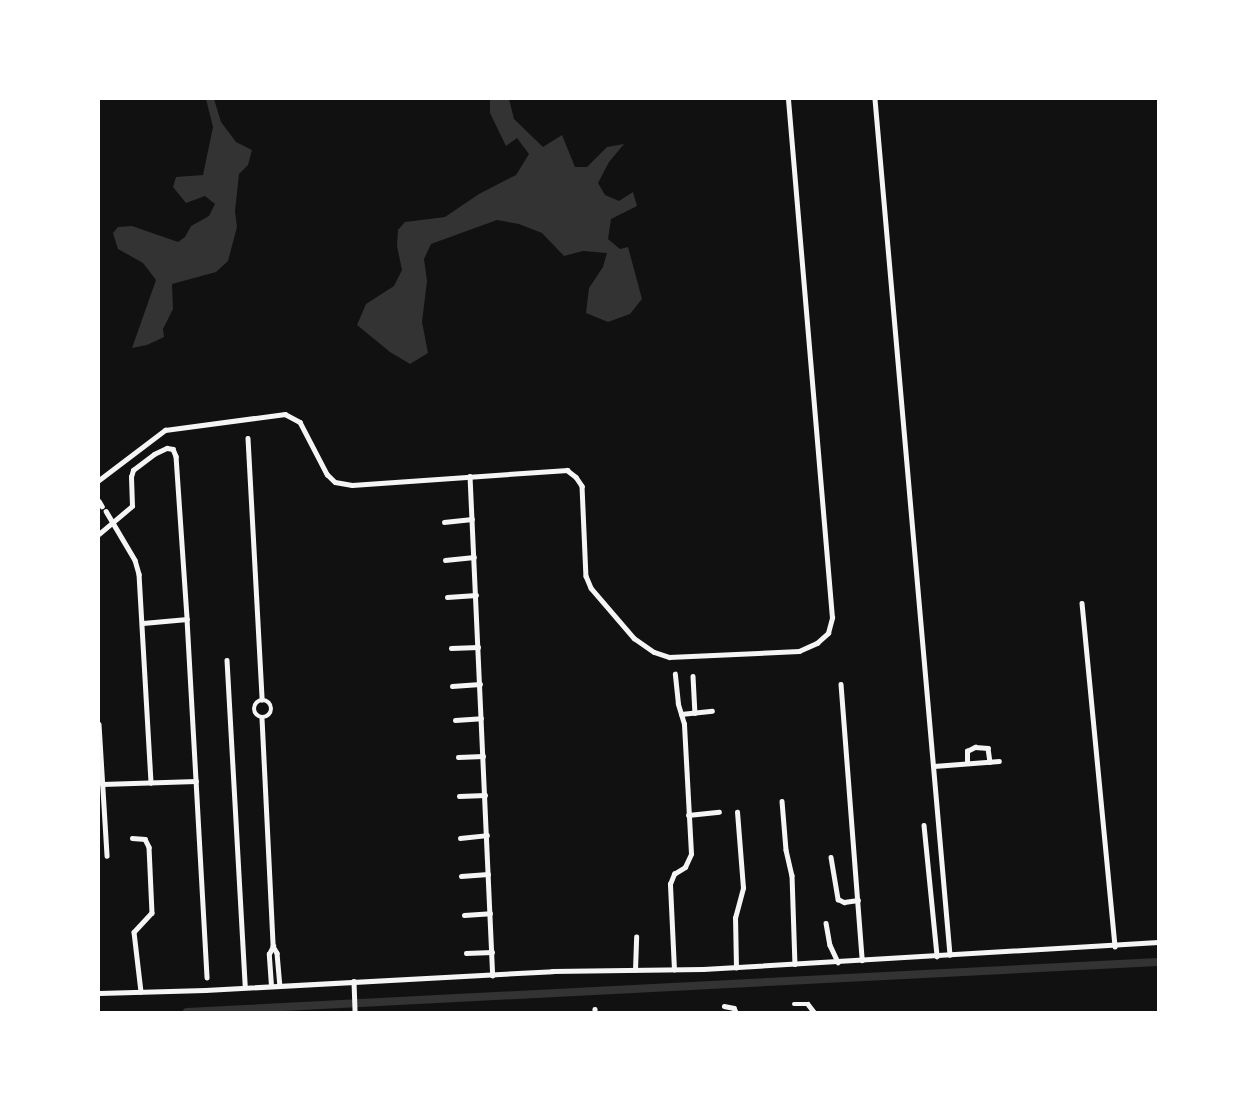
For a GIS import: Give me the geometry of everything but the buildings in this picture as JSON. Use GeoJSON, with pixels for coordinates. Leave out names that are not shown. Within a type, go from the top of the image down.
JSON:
{"type":"FeatureCollection","features":[{"type":"Feature","properties":{"kind":"street"},"geometry":{"type":"LineString","coordinates":[[99,480],[165,430],[285,414],[300,422],[327,474],[335,482],[352,485],[567,470],[582,486],[585,567],[591,588],[634,638],[654,652],[669,657],[800,651],[817,643],[828,633],[832,618],[788,99]]}},
{"type":"Feature","properties":{"kind":"street"},"geometry":{"type":"LineString","coordinates":[[875,99],[950,955]]}},
{"type":"Feature","properties":{"kind":"street"},"geometry":{"type":"LineString","coordinates":[[248,438],[262,700]]}},
{"type":"Feature","properties":{"kind":"street"},"geometry":{"type":"LineString","coordinates":[[99,534],[132,506],[130,477],[133,470],[154,454],[167,448],[173,449],[176,456],[187,619],[207,976]]}},
{"type":"Feature","properties":{"kind":"street"},"geometry":{"type":"LineString","coordinates":[[471,476],[493,975]]}},
{"type":"Feature","properties":{"kind":"street"},"geometry":{"type":"LineString","coordinates":[[106,512],[137,566],[143,622],[151,783]]}},
{"type":"Feature","properties":{"kind":"street"},"geometry":{"type":"LineString","coordinates":[[444,522],[472,519]]}},
{"type":"Feature","properties":{"kind":"street"},"geometry":{"type":"LineString","coordinates":[[445,560],[474,557]]}},
{"type":"Feature","properties":{"kind":"street"},"geometry":{"type":"LineString","coordinates":[[447,597],[476,595]]}},
{"type":"Feature","properties":{"kind":"street"},"geometry":{"type":"LineString","coordinates":[[1082,603],[1115,946]]}},
{"type":"Feature","properties":{"kind":"street"},"geometry":{"type":"LineString","coordinates":[[143,622],[187,619]]}},
{"type":"Feature","properties":{"kind":"street"},"geometry":{"type":"LineString","coordinates":[[451,648],[478,647]]}},
{"type":"Feature","properties":{"kind":"street"},"geometry":{"type":"LineString","coordinates":[[227,660],[245,987]]}},
{"type":"Feature","properties":{"kind":"street"},"geometry":{"type":"LineString","coordinates":[[674,970],[669,891],[674,874],[690,860],[681,714],[675,674]]}},
{"type":"Feature","properties":{"kind":"street"},"geometry":{"type":"LineString","coordinates":[[693,676],[695,713]]}},
{"type":"Feature","properties":{"kind":"street"},"geometry":{"type":"LineString","coordinates":[[452,686],[480,684]]}},
{"type":"Feature","properties":{"kind":"street"},"geometry":{"type":"LineString","coordinates":[[841,684],[862,960]]}},
{"type":"Feature","properties":{"kind":"street"},"geometry":{"type":"LineString","coordinates":[[262,700],[269,702],[272,709],[269,716],[262,718],[255,715],[254,707],[262,700]]}},
{"type":"Feature","properties":{"kind":"street"},"geometry":{"type":"LineString","coordinates":[[681,714],[712,711]]}},
{"type":"Feature","properties":{"kind":"street"},"geometry":{"type":"LineString","coordinates":[[262,718],[273,946],[277,953],[280,986]]}},
{"type":"Feature","properties":{"kind":"street"},"geometry":{"type":"LineString","coordinates":[[455,720],[481,718]]}},
{"type":"Feature","properties":{"kind":"street"},"geometry":{"type":"LineString","coordinates":[[99,724],[107,856]]}},
{"type":"Feature","properties":{"kind":"street"},"geometry":{"type":"LineString","coordinates":[[967,764],[967,751],[975,747],[988,748],[990,762]]}},
{"type":"Feature","properties":{"kind":"street"},"geometry":{"type":"LineString","coordinates":[[458,757],[483,756]]}},
{"type":"Feature","properties":{"kind":"street"},"geometry":{"type":"LineString","coordinates":[[934,766],[999,761]]}},
{"type":"Feature","properties":{"kind":"street"},"geometry":{"type":"LineString","coordinates":[[102,784],[196,781]]}},
{"type":"Feature","properties":{"kind":"street"},"geometry":{"type":"LineString","coordinates":[[459,796],[485,795]]}},
{"type":"Feature","properties":{"kind":"street"},"geometry":{"type":"LineString","coordinates":[[782,801],[786,850],[792,875],[795,964]]}},
{"type":"Feature","properties":{"kind":"street"},"geometry":{"type":"LineString","coordinates":[[688,815],[719,812]]}},
{"type":"Feature","properties":{"kind":"street"},"geometry":{"type":"LineString","coordinates":[[736,812],[743,888],[735,918],[736,968]]}},
{"type":"Feature","properties":{"kind":"street"},"geometry":{"type":"LineString","coordinates":[[924,825],[937,956]]}},
{"type":"Feature","properties":{"kind":"street"},"geometry":{"type":"LineString","coordinates":[[459,838],[486,835]]}},
{"type":"Feature","properties":{"kind":"street"},"geometry":{"type":"LineString","coordinates":[[132,838],[145,839],[149,847],[152,913],[135,928],[134,932],[141,992]]}},
{"type":"Feature","properties":{"kind":"street"},"geometry":{"type":"LineString","coordinates":[[831,857],[838,899],[844,902],[858,900]]}},
{"type":"Feature","properties":{"kind":"street"},"geometry":{"type":"LineString","coordinates":[[461,876],[488,874]]}},
{"type":"Feature","properties":{"kind":"street"},"geometry":{"type":"LineString","coordinates":[[464,915],[490,913]]}},
{"type":"Feature","properties":{"kind":"street"},"geometry":{"type":"LineString","coordinates":[[826,923],[830,945],[838,962]]}},
{"type":"Feature","properties":{"kind":"street"},"geometry":{"type":"LineString","coordinates":[[635,970],[636,937]]}},
{"type":"Feature","properties":{"kind":"street"},"geometry":{"type":"LineString","coordinates":[[99,993],[493,975],[736,968],[1158,942]]}},
{"type":"Feature","properties":{"kind":"street"},"geometry":{"type":"LineString","coordinates":[[271,986],[269,954],[273,946]]}},
{"type":"Feature","properties":{"kind":"street"},"geometry":{"type":"LineString","coordinates":[[466,953],[492,952]]}},
{"type":"Feature","properties":{"kind":"street"},"geometry":{"type":"LineString","coordinates":[[354,981],[355,1012]]}},
{"type":"Feature","properties":{"kind":"street"},"geometry":{"type":"LineString","coordinates":[[794,1005],[808,1004],[814,1012]]}},
{"type":"Feature","properties":{"kind":"street"},"geometry":{"type":"LineString","coordinates":[[724,1006],[734,1008],[736,1012]]}},
{"type":"Feature","properties":{"kind":"shaded area"},"geometry":{"type":"Polygon","coordinates":[[[206,99],[214,99],[221,122],[236,142],[252,150],[248,165],[239,174],[235,211],[237,227],[228,261],[216,272],[172,284],[173,309],[163,329],[164,337],[147,345],[132,348],[156,280],[143,263],[118,249],[113,233],[118,227],[132,226],[178,242],[185,237],[191,226],[209,216],[215,204],[205,196],[186,203],[173,187],[176,177],[203,175],[213,127],[206,99]]]}},
{"type":"Feature","properties":{"kind":"shaded area"},"geometry":{"type":"Polygon","coordinates":[[[490,99],[509,99],[514,119],[543,147],[562,135],[575,167],[587,167],[607,147],[624,144],[609,162],[598,183],[605,195],[619,201],[633,192],[637,206],[611,219],[608,239],[620,249],[628,247],[642,299],[630,314],[608,322],[586,313],[589,288],[603,267],[607,253],[583,251],[564,256],[542,233],[519,224],[497,220],[431,244],[424,259],[427,281],[422,322],[428,353],[410,364],[390,352],[357,325],[366,304],[394,286],[402,270],[397,246],[398,230],[405,222],[445,217],[479,194],[516,175],[529,154],[517,138],[506,146],[490,113],[490,99]]]}},
{"type":"Feature","properties":{"kind":"waterway"},"geometry":{"type":"LineString","coordinates":[[187,1012],[1158,962]]}}]}
